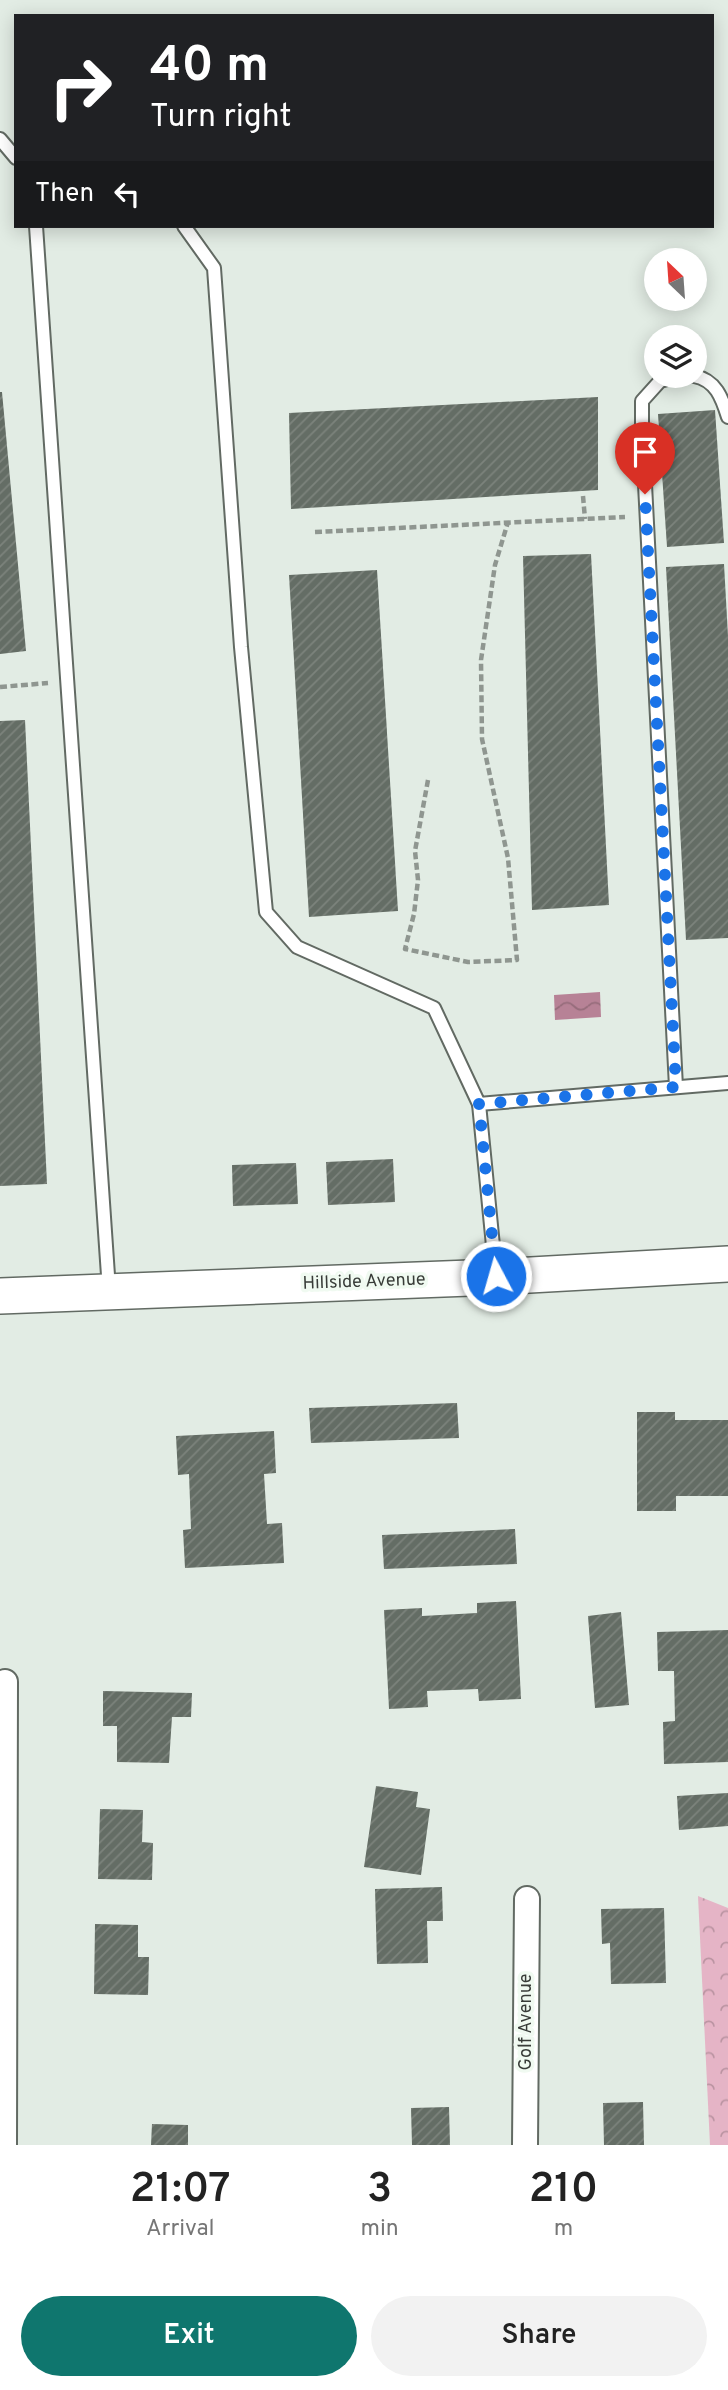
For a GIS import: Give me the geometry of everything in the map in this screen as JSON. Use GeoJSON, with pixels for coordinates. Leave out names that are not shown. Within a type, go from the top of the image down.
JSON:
{"type":"FeatureCollection","features":[{"type":"Feature","properties":{"kind":"street","name":"Hillside Avenue"},"geometry":{"type":"LineString","coordinates":[[0,1296],[728,1264]]}},
{"type":"Feature","properties":{"kind":"street"},"geometry":{"type":"LineString","coordinates":[[4,2145],[5,1682]]}},
{"type":"Feature","properties":{"kind":"street","name":"Golf Avenue"},"geometry":{"type":"LineString","coordinates":[[525,2145],[527,1899]]}},
{"type":"Feature","properties":{"kind":"lane"},"geometry":{"type":"LineString","coordinates":[[0,139],[14,156]]}},
{"type":"Feature","properties":{"kind":"lane"},"geometry":{"type":"LineString","coordinates":[[36,228],[109,1292]]}},
{"type":"Feature","properties":{"kind":"lane"},"geometry":{"type":"LineString","coordinates":[[185,228],[214,268],[241,647],[266,912],[297,947],[434,1008],[479,1104],[496,1276]]}},
{"type":"Feature","properties":{"kind":"lane"},"geometry":{"type":"LineString","coordinates":[[707,379],[721,394],[728,417]]}},
{"type":"Feature","properties":{"kind":"lane"},"geometry":{"type":"LineString","coordinates":[[654,388],[642,401],[676,1087]]}},
{"type":"Feature","properties":{"kind":"lane"},"geometry":{"type":"LineString","coordinates":[[479,1104],[728,1083]]}},
{"type":"Feature","properties":{"kind":"path"},"geometry":{"type":"LineString","coordinates":[[583,496],[585,519]]}},
{"type":"Feature","properties":{"kind":"path"},"geometry":{"type":"LineString","coordinates":[[315,532],[647,516]]}},
{"type":"Feature","properties":{"kind":"path"},"geometry":{"type":"LineString","coordinates":[[428,780],[415,851],[418,880],[414,914],[405,949],[468,962],[516,960],[508,858],[482,738],[481,660],[495,565],[508,522]]}},
{"type":"Feature","properties":{"kind":"path"},"geometry":{"type":"LineString","coordinates":[[0,687],[67,681]]}},
{"type":"Feature","properties":{"kind":"green space"},"geometry":{"type":"Polygon","coordinates":[[[698,1896],[728,1908],[728,2145],[710,2145],[698,1896]]]}},
{"type":"Feature","properties":{"kind":"water"},"geometry":{"type":"Polygon","coordinates":[[[600,992],[601,1017],[555,1020],[554,995],[600,992]]]}},
{"type":"Feature","properties":{"kind":"building"},"geometry":{"type":"Polygon","coordinates":[[[0,392],[26,651],[0,654],[0,392]]]}},
{"type":"Feature","properties":{"kind":"building"},"geometry":{"type":"Polygon","coordinates":[[[598,397],[598,490],[291,509],[289,413],[598,397]]]}},
{"type":"Feature","properties":{"kind":"building"},"geometry":{"type":"Polygon","coordinates":[[[715,410],[724,543],[667,547],[658,414],[715,410]]]}},
{"type":"Feature","properties":{"kind":"building"},"geometry":{"type":"Polygon","coordinates":[[[591,554],[609,905],[532,910],[523,556],[591,554]]]}},
{"type":"Feature","properties":{"kind":"building"},"geometry":{"type":"Polygon","coordinates":[[[724,564],[728,636],[728,938],[686,940],[666,567],[724,564]]]}},
{"type":"Feature","properties":{"kind":"building"},"geometry":{"type":"Polygon","coordinates":[[[377,570],[398,911],[309,917],[289,575],[377,570]]]}},
{"type":"Feature","properties":{"kind":"building"},"geometry":{"type":"Polygon","coordinates":[[[25,720],[47,1184],[0,1186],[0,721],[25,720]]]}},
{"type":"Feature","properties":{"kind":"building"},"geometry":{"type":"Polygon","coordinates":[[[393,1159],[395,1202],[328,1205],[326,1162],[393,1159]]]}},
{"type":"Feature","properties":{"kind":"building"},"geometry":{"type":"Polygon","coordinates":[[[296,1163],[298,1204],[233,1206],[232,1165],[296,1163]]]}},
{"type":"Feature","properties":{"kind":"building"},"geometry":{"type":"Polygon","coordinates":[[[457,1403],[459,1438],[311,1443],[309,1408],[457,1403]]]}},
{"type":"Feature","properties":{"kind":"building"},"geometry":{"type":"Polygon","coordinates":[[[637,1412],[675,1412],[675,1420],[728,1420],[728,1496],[676,1496],[676,1511],[637,1511],[637,1412]]]}},
{"type":"Feature","properties":{"kind":"building"},"geometry":{"type":"Polygon","coordinates":[[[274,1431],[276,1473],[264,1474],[267,1524],[282,1523],[284,1563],[185,1568],[183,1530],[191,1529],[189,1474],[178,1475],[176,1436],[274,1431]]]}},
{"type":"Feature","properties":{"kind":"building"},"geometry":{"type":"Polygon","coordinates":[[[515,1529],[517,1564],[384,1569],[382,1535],[515,1529]]]}},
{"type":"Feature","properties":{"kind":"building"},"geometry":{"type":"Polygon","coordinates":[[[516,1601],[521,1699],[479,1701],[478,1689],[427,1691],[428,1707],[389,1709],[384,1610],[422,1608],[422,1616],[477,1613],[477,1603],[516,1601]]]}},
{"type":"Feature","properties":{"kind":"building"},"geometry":{"type":"Polygon","coordinates":[[[621,1612],[629,1705],[595,1708],[588,1616],[621,1612]]]}},
{"type":"Feature","properties":{"kind":"building"},"geometry":{"type":"Polygon","coordinates":[[[728,1630],[728,1762],[664,1764],[663,1722],[675,1721],[674,1671],[658,1671],[657,1632],[728,1630]]]}},
{"type":"Feature","properties":{"kind":"building"},"geometry":{"type":"Polygon","coordinates":[[[103,1691],[192,1693],[191,1717],[172,1717],[169,1763],[117,1762],[117,1726],[103,1726],[103,1691]]]}},
{"type":"Feature","properties":{"kind":"building"},"geometry":{"type":"Polygon","coordinates":[[[376,1786],[418,1792],[416,1807],[430,1809],[421,1875],[364,1867],[376,1786]]]}},
{"type":"Feature","properties":{"kind":"building"},"geometry":{"type":"Polygon","coordinates":[[[728,1793],[728,1826],[679,1830],[677,1796],[728,1793]]]}},
{"type":"Feature","properties":{"kind":"building"},"geometry":{"type":"Polygon","coordinates":[[[100,1809],[143,1810],[142,1842],[153,1843],[152,1880],[98,1879],[100,1809]]]}},
{"type":"Feature","properties":{"kind":"building"},"geometry":{"type":"Polygon","coordinates":[[[442,1887],[443,1921],[427,1921],[428,1963],[377,1964],[375,1889],[442,1887]]]}},
{"type":"Feature","properties":{"kind":"building"},"geometry":{"type":"Polygon","coordinates":[[[664,1908],[666,1983],[611,1984],[610,1943],[602,1944],[601,1909],[664,1908]]]}},
{"type":"Feature","properties":{"kind":"building"},"geometry":{"type":"Polygon","coordinates":[[[95,1924],[138,1925],[138,1957],[149,1957],[148,1995],[94,1994],[95,1924]]]}},
{"type":"Feature","properties":{"kind":"building"},"geometry":{"type":"Polygon","coordinates":[[[643,2102],[644,2145],[604,2145],[603,2103],[643,2102]]]}},
{"type":"Feature","properties":{"kind":"building"},"geometry":{"type":"Polygon","coordinates":[[[449,2107],[450,2145],[412,2145],[411,2108],[449,2107]]]}},
{"type":"Feature","properties":{"kind":"building"},"geometry":{"type":"Polygon","coordinates":[[[152,2124],[188,2125],[188,2145],[151,2145],[152,2124]]]}},
{"type":"Feature","properties":{"kind":"route"},"geometry":{"type":"LineString","coordinates":[[496,1276],[479,1104],[676,1087],[645,494]]}}]}
